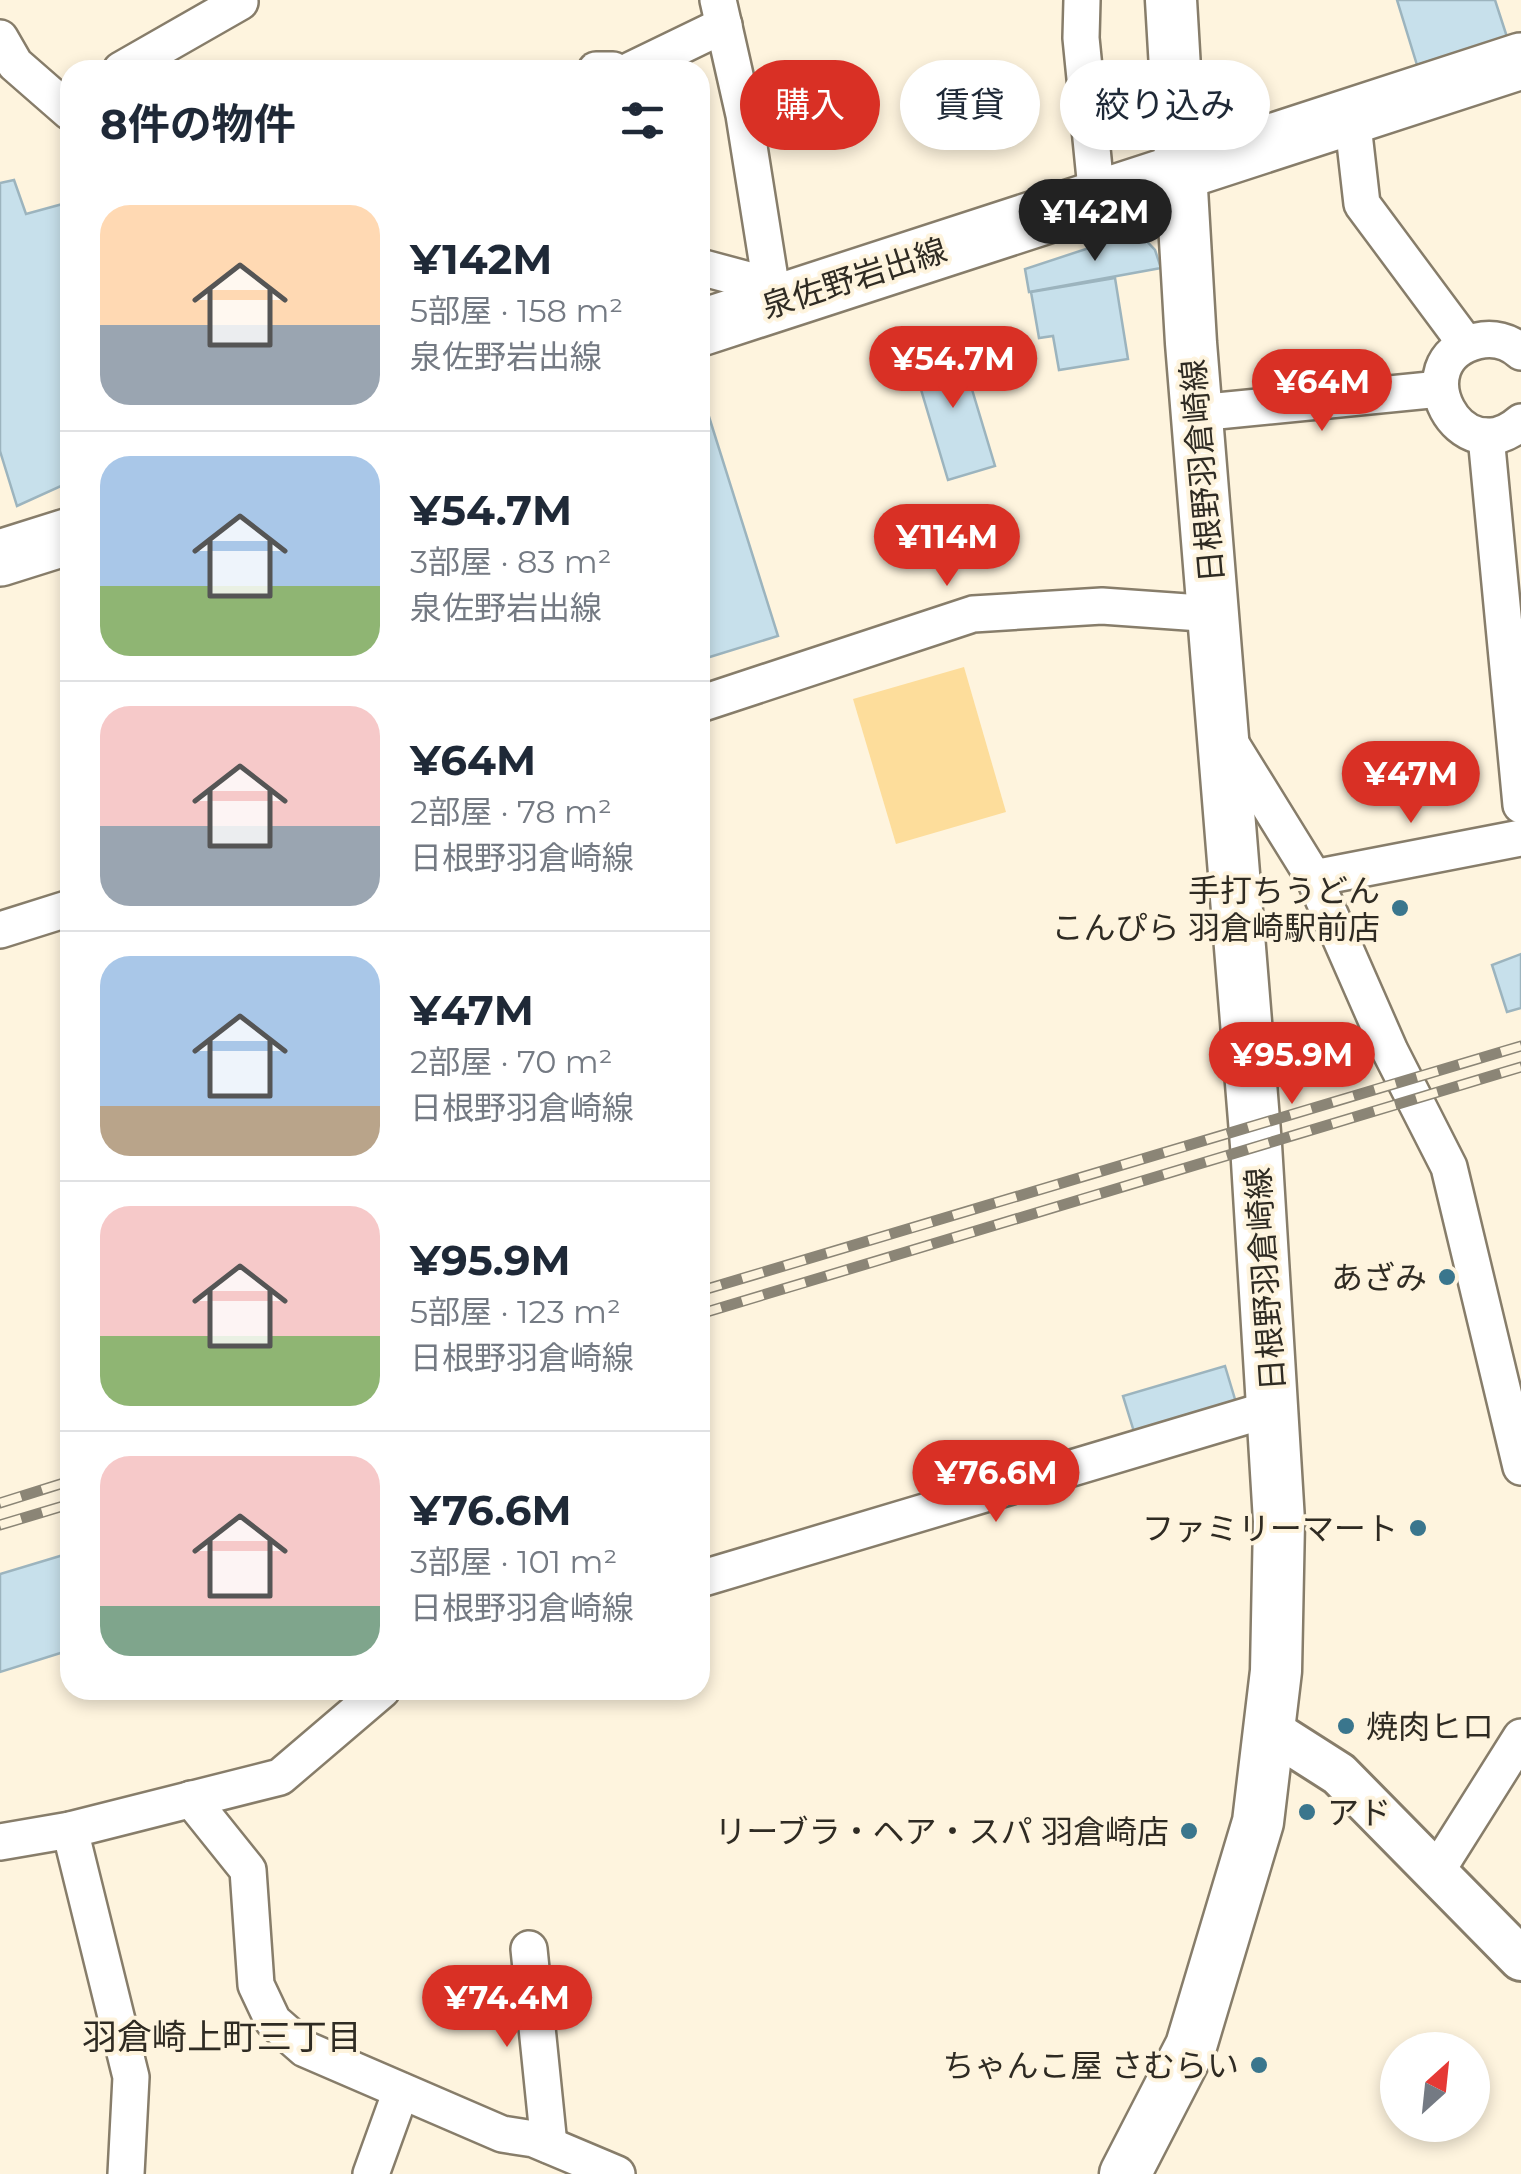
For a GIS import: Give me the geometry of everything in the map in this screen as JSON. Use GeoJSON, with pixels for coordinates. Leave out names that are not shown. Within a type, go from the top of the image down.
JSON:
{"type":"FeatureCollection","features":[{"type":"Feature","properties":{"kind":"main road","name":"日根野羽倉崎線"},"geometry":{"type":"LineString","coordinates":[[1125,2174],[1191,2046],[1258,1822],[1270,1730],[1279,1522],[1215,614],[1197,413],[1171,0]]}},
{"type":"Feature","properties":{"kind":"main road","name":"泉佐野岩出線"},"geometry":{"type":"LineString","coordinates":[[710,323],[773,295],[1097,199],[1521,62]]}},
{"type":"Feature","properties":{"kind":"main road"},"geometry":{"type":"LineString","coordinates":[[0,558],[60,539]]}},
{"type":"Feature","properties":{"kind":"street"},"geometry":{"type":"LineString","coordinates":[[1082,0],[1080,38],[1097,199]]}},
{"type":"Feature","properties":{"kind":"street"},"geometry":{"type":"LineString","coordinates":[[138,60],[240,2]]}},
{"type":"Feature","properties":{"kind":"street"},"geometry":{"type":"LineString","coordinates":[[647,60],[721,12],[773,295]]}},
{"type":"Feature","properties":{"kind":"street"},"geometry":{"type":"LineString","coordinates":[[0,38],[15,64],[60,98]]}},
{"type":"Feature","properties":{"kind":"street"},"geometry":{"type":"LineString","coordinates":[[1352,116],[1362,204],[1466,344]]}},
{"type":"Feature","properties":{"kind":"street"},"geometry":{"type":"LineString","coordinates":[[710,271],[773,295]]}},
{"type":"Feature","properties":{"kind":"street"},"geometry":{"type":"LineString","coordinates":[[1521,352],[1499,340],[1466,344],[1444,367],[1440,390],[1441,400],[1458,425],[1486,436],[1502,434],[1521,422]]}},
{"type":"Feature","properties":{"kind":"street"},"geometry":{"type":"LineString","coordinates":[[1197,413],[1440,390]]}},
{"type":"Feature","properties":{"kind":"street"},"geometry":{"type":"LineString","coordinates":[[1486,436],[1521,805]]}},
{"type":"Feature","properties":{"kind":"street"},"geometry":{"type":"LineString","coordinates":[[710,701],[973,614],[1102,606],[1215,614]]}},
{"type":"Feature","properties":{"kind":"street"},"geometry":{"type":"LineString","coordinates":[[1222,730],[1314,878],[1390,1051],[1449,1167],[1521,1467]]}},
{"type":"Feature","properties":{"kind":"street"},"geometry":{"type":"LineString","coordinates":[[1314,878],[1521,838]]}},
{"type":"Feature","properties":{"kind":"street"},"geometry":{"type":"LineString","coordinates":[[0,930],[60,911]]}},
{"type":"Feature","properties":{"kind":"street"},"geometry":{"type":"LineString","coordinates":[[710,1575],[1273,1408]]}},
{"type":"Feature","properties":{"kind":"street"},"geometry":{"type":"LineString","coordinates":[[0,1842],[70,1830],[280,1777],[370,1700]]}},
{"type":"Feature","properties":{"kind":"street"},"geometry":{"type":"LineString","coordinates":[[1270,1730],[1339,1774],[1521,1959]]}},
{"type":"Feature","properties":{"kind":"street"},"geometry":{"type":"LineString","coordinates":[[1436,1872],[1521,1737]]}},
{"type":"Feature","properties":{"kind":"street"},"geometry":{"type":"LineString","coordinates":[[191,1800],[248,1870],[256,1985],[273,2020],[304,2048],[502,2134],[549,2145],[617,2174]]}},
{"type":"Feature","properties":{"kind":"street"},"geometry":{"type":"LineString","coordinates":[[70,1830],[131,2077],[126,2174]]}},
{"type":"Feature","properties":{"kind":"street"},"geometry":{"type":"LineString","coordinates":[[529,1949],[549,2145]]}},
{"type":"Feature","properties":{"kind":"street"},"geometry":{"type":"LineString","coordinates":[[371,2174],[401,2090]]}},
{"type":"Feature","properties":{"kind":"shaded area"},"geometry":{"type":"Polygon","coordinates":[[[964,667],[1006,812],[896,844],[853,699],[964,667]]]}},
{"type":"Feature","properties":{"kind":"building"},"geometry":{"type":"Polygon","coordinates":[[[1397,0],[1495,0],[1507,37],[1417,65],[1397,0]]]}},
{"type":"Feature","properties":{"kind":"building"},"geometry":{"type":"Polygon","coordinates":[[[14,180],[26,214],[60,205],[60,487],[17,506],[0,451],[0,183],[14,180]]]}},
{"type":"Feature","properties":{"kind":"building"},"geometry":{"type":"Polygon","coordinates":[[[1138,232],[1155,250],[1161,268],[1029,292],[1025,269],[1138,232]]]}},
{"type":"Feature","properties":{"kind":"building"},"geometry":{"type":"Polygon","coordinates":[[[1115,278],[1128,359],[1059,370],[1053,336],[1039,338],[1031,292],[1115,278]]]}},
{"type":"Feature","properties":{"kind":"building"},"geometry":{"type":"Polygon","coordinates":[[[958,343],[995,466],[948,480],[911,356],[958,343]]]}},
{"type":"Feature","properties":{"kind":"building"},"geometry":{"type":"Polygon","coordinates":[[[710,420],[778,636],[710,657],[710,420]]]}},
{"type":"Feature","properties":{"kind":"building"},"geometry":{"type":"Polygon","coordinates":[[[1521,954],[1521,1008],[1507,1012],[1492,965],[1521,954]]]}},
{"type":"Feature","properties":{"kind":"building"},"geometry":{"type":"Polygon","coordinates":[[[1225,1366],[1237,1406],[1135,1435],[1123,1396],[1225,1366]]]}},
{"type":"Feature","properties":{"kind":"building"},"geometry":{"type":"Polygon","coordinates":[[[60,1556],[60,1653],[0,1672],[0,1574],[60,1556]]]}},
{"type":"Feature","properties":{"kind":"railway"},"geometry":{"type":"LineString","coordinates":[[710,1288],[1521,1046]]}},
{"type":"Feature","properties":{"kind":"railway"},"geometry":{"type":"LineString","coordinates":[[710,1311],[1521,1067]]}},
{"type":"Feature","properties":{"kind":"railway"},"geometry":{"type":"LineString","coordinates":[[0,1503],[60,1484]]}},
{"type":"Feature","properties":{"kind":"railway"},"geometry":{"type":"LineString","coordinates":[[0,1525],[60,1507]]}},
{"type":"Feature","properties":{"kind":"place","name":"手打ちうどん こんぴら 羽倉崎駅前店"},"geometry":{"type":"Point","coordinates":[1400,908]}},
{"type":"Feature","properties":{"kind":"place","name":"あざみ"},"geometry":{"type":"Point","coordinates":[1447,1277]}},
{"type":"Feature","properties":{"kind":"place","name":"ファミリーマート"},"geometry":{"type":"Point","coordinates":[1418,1528]}},
{"type":"Feature","properties":{"kind":"place","name":"焼肉ヒロ"},"geometry":{"type":"Point","coordinates":[1346,1726]}},
{"type":"Feature","properties":{"kind":"place","name":"アド"},"geometry":{"type":"Point","coordinates":[1307,1812]}},
{"type":"Feature","properties":{"kind":"place","name":"リーブラ・ヘア・スパ 羽倉崎店"},"geometry":{"type":"Point","coordinates":[1189,1831]}},
{"type":"Feature","properties":{"kind":"place","name":"ちゃんこ屋 さむらい"},"geometry":{"type":"Point","coordinates":[1259,2065]}},
{"type":"Feature","properties":{"kind":"district","name":"羽倉崎上町三丁目"},"geometry":{"type":"Point","coordinates":[222,2036]}}]}
